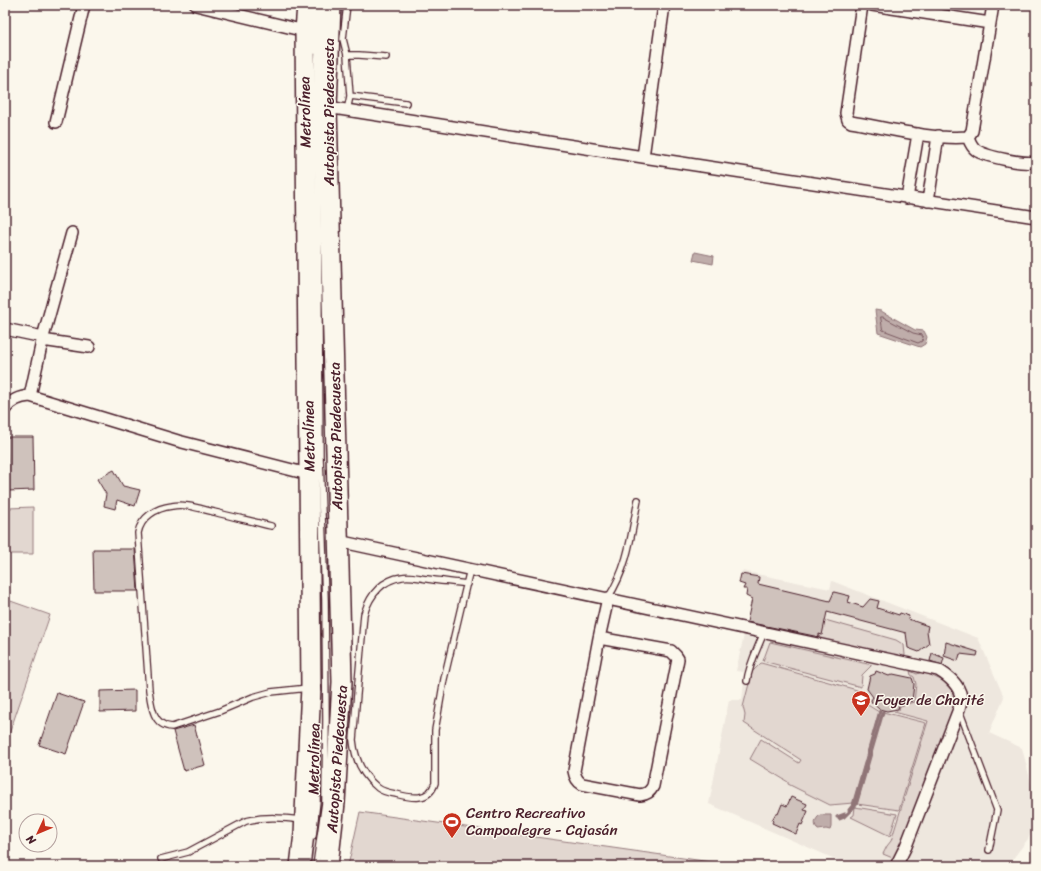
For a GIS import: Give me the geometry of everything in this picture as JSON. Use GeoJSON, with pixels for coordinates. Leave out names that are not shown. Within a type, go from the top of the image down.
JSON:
{"type":"FeatureCollection","features":[{"type":"Feature","properties":{"kind":"highway","name":"Autopista Piedecuesta"},"geometry":{"type":"LineString","coordinates":[[300,866],[305,821],[311,687],[305,31],[307,5]]}},
{"type":"Feature","properties":{"kind":"highway","name":"Autopista Piedecuesta"},"geometry":{"type":"LineString","coordinates":[[327,865],[335,803],[342,682],[326,107],[331,5]]}},
{"type":"Feature","properties":{"kind":"street"},"geometry":{"type":"LineString","coordinates":[[56,122],[84,5]]}},
{"type":"Feature","properties":{"kind":"street"},"geometry":{"type":"LineString","coordinates":[[196,5],[305,31]]}},
{"type":"Feature","properties":{"kind":"street"},"geometry":{"type":"LineString","coordinates":[[643,158],[664,5]]}},
{"type":"Feature","properties":{"kind":"street"},"geometry":{"type":"LineString","coordinates":[[862,5],[846,117],[851,122],[918,134],[968,137]]}},
{"type":"Feature","properties":{"kind":"street"},"geometry":{"type":"LineString","coordinates":[[872,5],[990,23]]}},
{"type":"Feature","properties":{"kind":"street"},"geometry":{"type":"LineString","coordinates":[[968,137],[972,131],[993,5]]}},
{"type":"Feature","properties":{"kind":"street"},"geometry":{"type":"LineString","coordinates":[[326,107],[643,158],[1036,217]]}},
{"type":"Feature","properties":{"kind":"street"},"geometry":{"type":"LineString","coordinates":[[907,198],[918,134]]}},
{"type":"Feature","properties":{"kind":"street"},"geometry":{"type":"LineString","coordinates":[[928,201],[938,136]]}},
{"type":"Feature","properties":{"kind":"street"},"geometry":{"type":"LineString","coordinates":[[968,137],[972,146],[977,151],[1003,159],[1032,163],[1036,161]]}},
{"type":"Feature","properties":{"kind":"street"},"geometry":{"type":"LineString","coordinates":[[30,396],[42,338],[72,233]]}},
{"type":"Feature","properties":{"kind":"street"},"geometry":{"type":"LineString","coordinates":[[5,329],[89,347]]}},
{"type":"Feature","properties":{"kind":"street"},"geometry":{"type":"LineString","coordinates":[[5,409],[20,396],[30,396],[178,441],[308,474]]}},
{"type":"Feature","properties":{"kind":"street"},"geometry":{"type":"LineString","coordinates":[[338,541],[938,670],[949,676],[957,686],[961,697],[959,710],[906,846],[896,866]]}},
{"type":"Feature","properties":{"kind":"street"},"geometry":{"type":"LineString","coordinates":[[599,638],[671,651],[678,659],[653,786],[647,794],[582,784],[574,775],[599,638],[608,598]]}},
{"type":"Feature","properties":{"kind":"lane","name":"Metrolínea"},"geometry":{"type":"LineString","coordinates":[[317,5],[315,34],[317,551]]}},
{"type":"Feature","properties":{"kind":"lane","name":"Metrolínea"},"geometry":{"type":"LineString","coordinates":[[321,5],[317,70],[320,457],[325,600],[325,803],[327,865]]}},
{"type":"Feature","properties":{"kind":"lane"},"geometry":{"type":"LineString","coordinates":[[347,5],[343,39],[347,56],[350,96],[347,111]]}},
{"type":"Feature","properties":{"kind":"lane"},"geometry":{"type":"LineString","coordinates":[[347,56],[358,55],[386,58]]}},
{"type":"Feature","properties":{"kind":"lane"},"geometry":{"type":"LineString","coordinates":[[350,96],[406,103]]}},
{"type":"Feature","properties":{"kind":"lane"},"geometry":{"type":"LineString","coordinates":[[608,598],[622,573],[627,558],[638,500]]}},
{"type":"Feature","properties":{"kind":"lane"},"geometry":{"type":"LineString","coordinates":[[271,526],[190,506],[173,505],[150,514],[139,526],[140,572],[149,690],[152,710],[155,717],[161,723],[167,727],[172,727],[220,711],[253,697],[271,692],[311,687]]}},
{"type":"Feature","properties":{"kind":"lane"},"geometry":{"type":"LineString","coordinates":[[467,584],[403,576],[389,580],[373,593],[368,602],[364,621],[355,720],[354,751],[360,767],[366,776],[383,791],[410,798],[421,797],[433,789],[435,783],[436,725],[444,679],[467,584],[470,569]]}},
{"type":"Feature","properties":{"kind":"lane"},"geometry":{"type":"LineString","coordinates":[[319,619],[319,634]]}},
{"type":"Feature","properties":{"kind":"lane"},"geometry":{"type":"LineString","coordinates":[[747,681],[748,671],[756,655],[764,632]]}},
{"type":"Feature","properties":{"kind":"lane"},"geometry":{"type":"LineString","coordinates":[[959,710],[997,810],[989,850]]}},
{"type":"Feature","properties":{"kind":"lane","name":"Metrolínea"},"geometry":{"type":"LineString","coordinates":[[312,841],[317,801],[318,740]]}},
{"type":"Feature","properties":{"kind":"lane"},"geometry":{"type":"LineString","coordinates":[[160,859],[188,852],[246,821],[254,819],[280,818],[305,821]]}},
{"type":"Feature","properties":{"kind":"shaded area"},"geometry":{"type":"Polygon","coordinates":[[[33,507],[33,554],[9,554],[8,508],[33,507]]]}},
{"type":"Feature","properties":{"kind":"shaded area","name":"Foyer de Charité"},"geometry":{"type":"Polygon","coordinates":[[[742,571],[830,589],[832,581],[978,638],[1004,697],[989,733],[1022,748],[1036,803],[1036,822],[1028,839],[1012,860],[1011,866],[851,866],[709,804],[729,700],[742,700],[745,672],[736,671],[752,599],[747,589],[743,589],[745,585],[739,583],[742,571]]]}},
{"type":"Feature","properties":{"kind":"shaded area"},"geometry":{"type":"Polygon","coordinates":[[[5,599],[50,615],[7,740],[5,739],[5,599]]]}},
{"type":"Feature","properties":{"kind":"shaded area"},"geometry":{"type":"Polygon","coordinates":[[[825,620],[896,640],[904,645],[905,655],[903,660],[818,639],[825,620]]]}},
{"type":"Feature","properties":{"kind":"shaded area"},"geometry":{"type":"Polygon","coordinates":[[[770,642],[872,665],[862,675],[861,687],[763,661],[770,642]]]}},
{"type":"Feature","properties":{"kind":"shaded area"},"geometry":{"type":"Polygon","coordinates":[[[761,663],[864,692],[867,697],[865,701],[866,704],[879,712],[853,803],[830,805],[788,784],[788,782],[750,759],[761,739],[799,763],[801,760],[744,723],[745,715],[743,707],[752,672],[761,663]]]}},
{"type":"Feature","properties":{"kind":"shaded area"},"geometry":{"type":"Polygon","coordinates":[[[910,671],[917,674],[922,672],[926,673],[943,681],[953,692],[954,710],[895,859],[883,854],[891,841],[928,721],[894,712],[899,710],[900,706],[914,702],[916,684],[910,671]]]}},
{"type":"Feature","properties":{"kind":"shaded area"},"geometry":{"type":"Polygon","coordinates":[[[883,712],[926,723],[899,810],[857,804],[883,712]]]}},
{"type":"Feature","properties":{"kind":"shaded area"},"geometry":{"type":"Polygon","coordinates":[[[855,807],[897,814],[890,836],[851,817],[854,815],[855,807]]]}},
{"type":"Feature","properties":{"kind":"shaded area","name":"Centro Recreativo Campoalegre - Cajasán"},"geometry":{"type":"Polygon","coordinates":[[[360,812],[739,866],[348,866],[360,812]]]}},
{"type":"Feature","properties":{"kind":"water"},"geometry":{"type":"Polygon","coordinates":[[[695,252],[714,256],[713,264],[693,260],[695,252]]]}},
{"type":"Feature","properties":{"kind":"water"},"geometry":{"type":"Polygon","coordinates":[[[875,310],[881,311],[915,330],[924,331],[927,337],[925,344],[920,347],[878,333],[875,310]]]}},
{"type":"Feature","properties":{"kind":"water"},"geometry":{"type":"Polygon","coordinates":[[[820,815],[831,815],[830,830],[818,830],[815,824],[820,815]]]}},
{"type":"Feature","properties":{"kind":"building"},"geometry":{"type":"Polygon","coordinates":[[[6,437],[33,437],[34,490],[8,491],[6,437]]]}},
{"type":"Feature","properties":{"kind":"building"},"geometry":{"type":"Polygon","coordinates":[[[114,470],[123,486],[140,490],[135,506],[117,500],[115,509],[104,506],[106,494],[97,479],[114,470]]]}},
{"type":"Feature","properties":{"kind":"building"},"geometry":{"type":"Polygon","coordinates":[[[93,549],[135,549],[138,591],[94,591],[93,549]]]}},
{"type":"Feature","properties":{"kind":"building"},"geometry":{"type":"Polygon","coordinates":[[[741,574],[759,577],[758,584],[830,601],[834,592],[850,596],[848,602],[863,607],[870,599],[879,601],[877,608],[899,615],[900,613],[909,616],[908,619],[928,626],[927,631],[929,644],[919,652],[908,648],[906,633],[827,612],[822,635],[819,634],[819,637],[747,622],[752,599],[746,596],[747,589],[743,589],[745,585],[739,583],[741,574]]]}},
{"type":"Feature","properties":{"kind":"building"},"geometry":{"type":"Polygon","coordinates":[[[946,642],[978,652],[977,656],[960,654],[958,661],[944,656],[946,642]]]}},
{"type":"Feature","properties":{"kind":"building"},"geometry":{"type":"Polygon","coordinates":[[[932,653],[944,658],[942,665],[930,661],[932,653]]]}},
{"type":"Feature","properties":{"kind":"building"},"geometry":{"type":"Polygon","coordinates":[[[876,671],[889,676],[893,674],[912,678],[914,684],[912,701],[899,705],[898,709],[887,711],[879,709],[872,703],[871,700],[873,697],[867,689],[870,676],[875,674],[876,671]]]}},
{"type":"Feature","properties":{"kind":"building"},"geometry":{"type":"Polygon","coordinates":[[[135,690],[135,711],[100,712],[100,691],[135,690]]]}},
{"type":"Feature","properties":{"kind":"building"},"geometry":{"type":"Polygon","coordinates":[[[57,693],[84,702],[66,754],[39,745],[57,693]]]}},
{"type":"Feature","properties":{"kind":"building"},"geometry":{"type":"Polygon","coordinates":[[[194,725],[205,765],[184,771],[173,731],[194,725]]]}},
{"type":"Feature","properties":{"kind":"building"},"geometry":{"type":"Polygon","coordinates":[[[791,797],[807,804],[804,810],[808,811],[796,834],[772,823],[772,820],[776,813],[778,814],[782,804],[787,806],[791,797]]]}},
{"type":"Feature","properties":{"kind":"waterway"},"geometry":{"type":"LineString","coordinates":[[849,810],[853,805],[880,711]]}},
{"type":"Feature","properties":{"kind":"waterway"},"geometry":{"type":"LineString","coordinates":[[839,819],[844,817],[856,805],[883,712]]}},
{"type":"Feature","properties":{"kind":"waterway"},"geometry":{"type":"LineString","coordinates":[[837,817],[845,814]]}},
{"type":"Feature","properties":{"kind":"place","name":"Foyer de Charité"},"geometry":{"type":"Point","coordinates":[861,717]}},
{"type":"Feature","properties":{"kind":"place","name":"Centro Recreativo Campoalegre - Cajasán"},"geometry":{"type":"Point","coordinates":[452,839]}}]}
